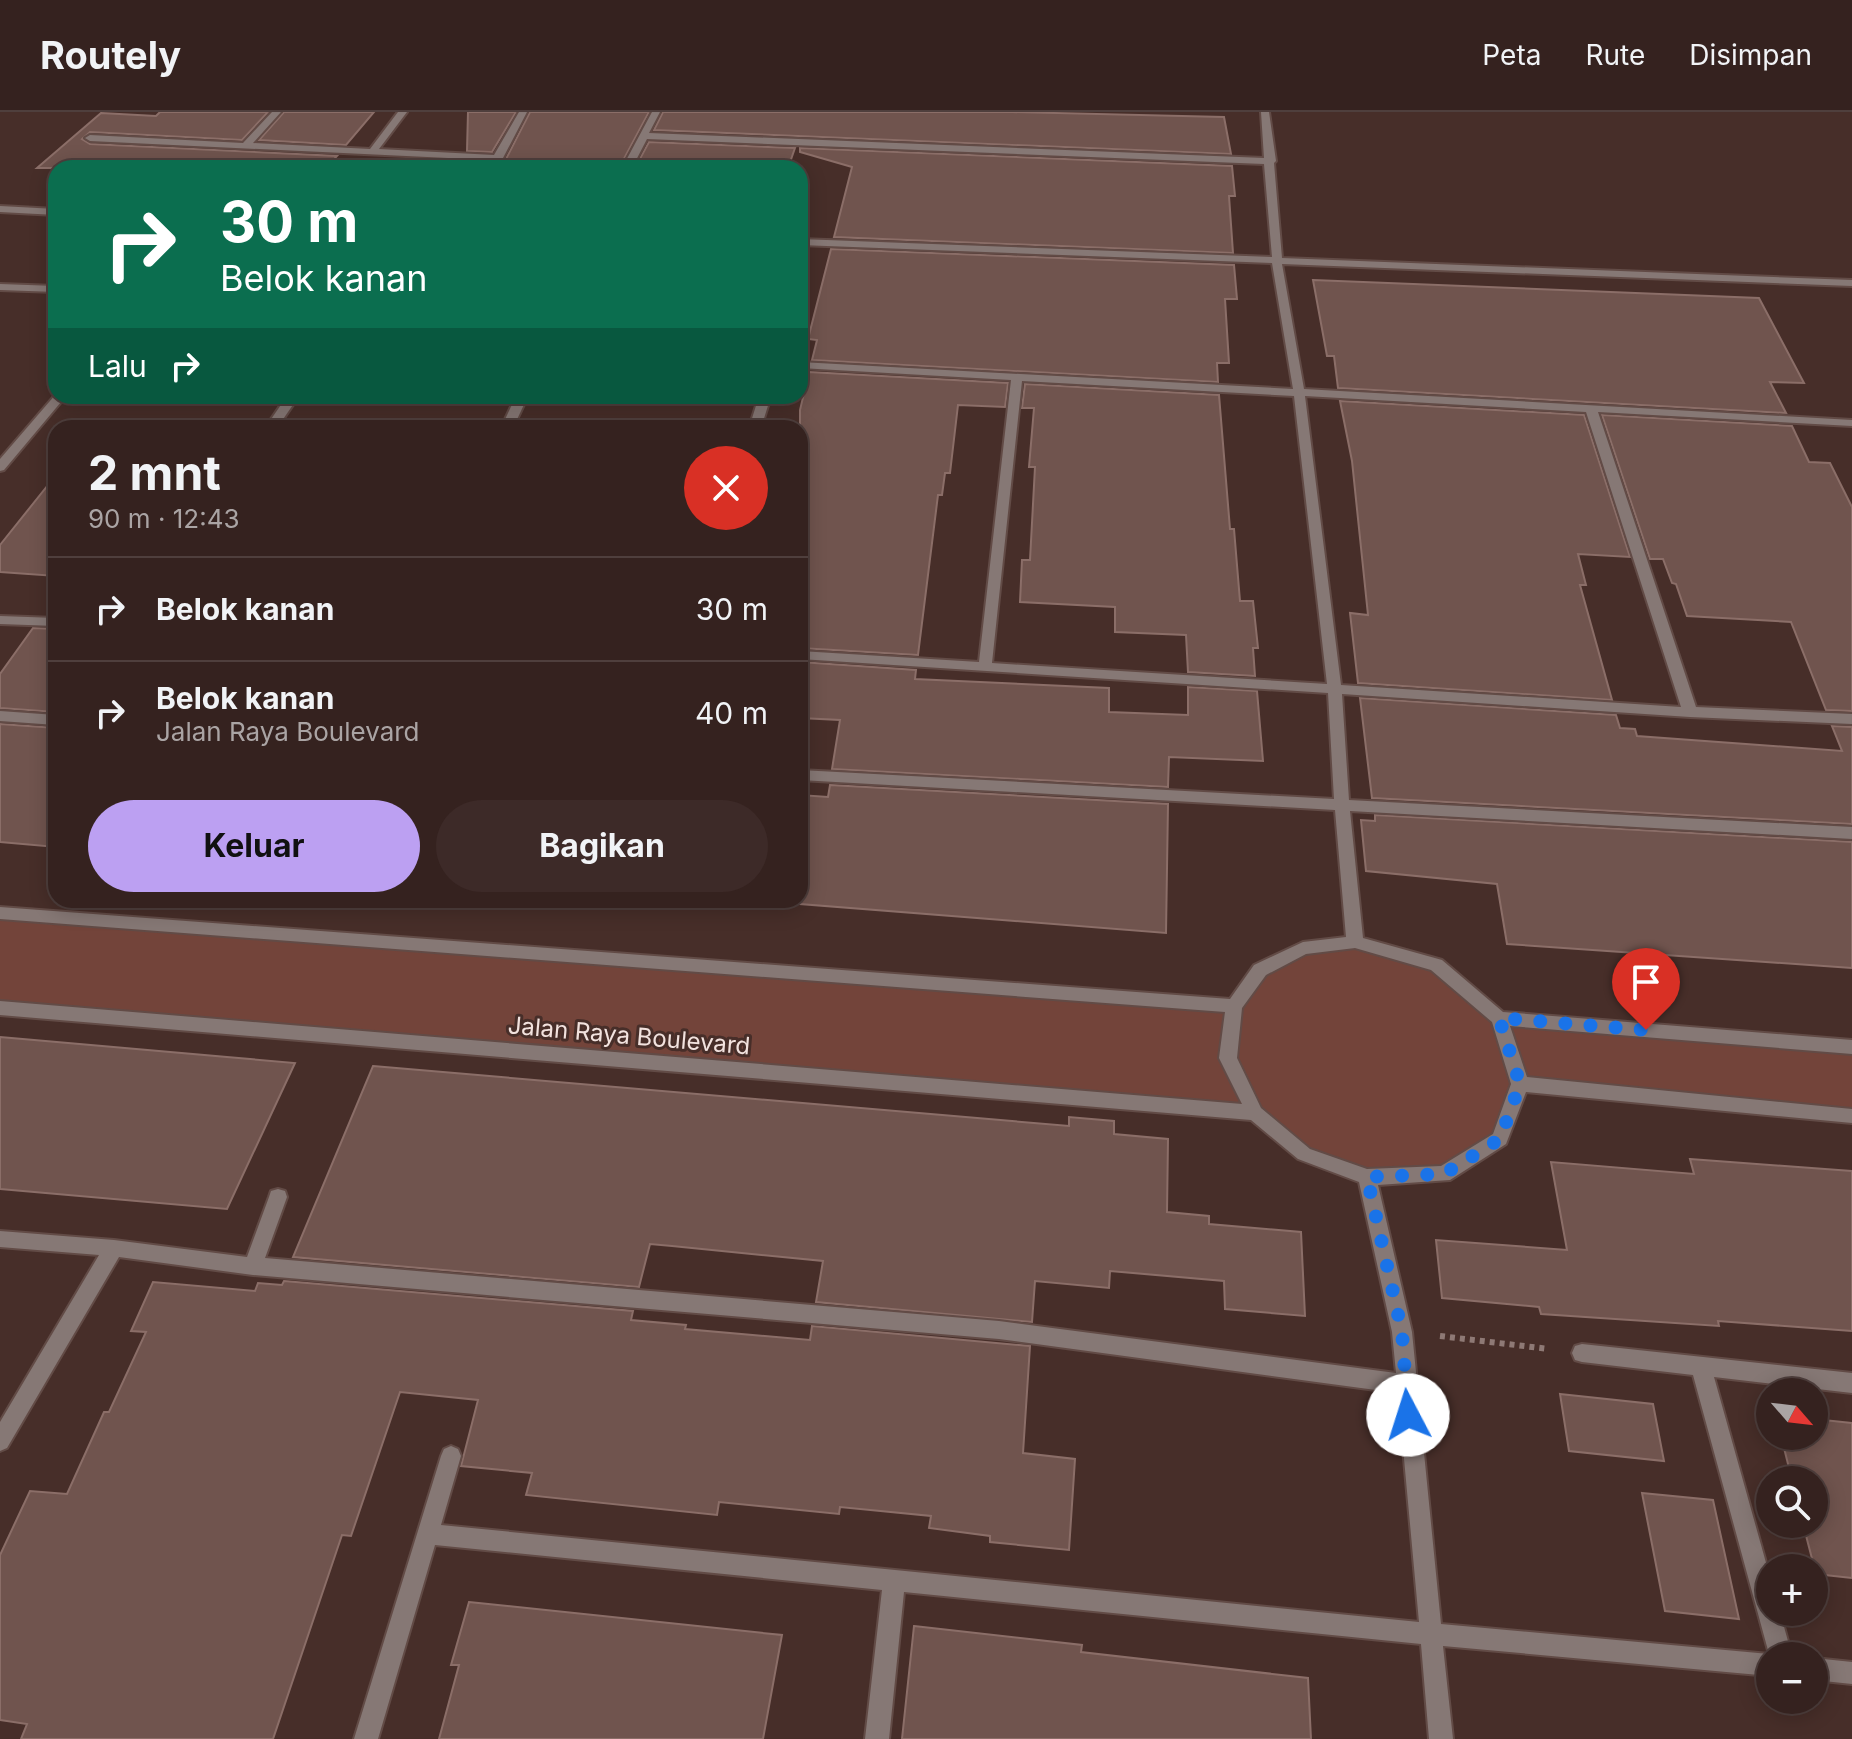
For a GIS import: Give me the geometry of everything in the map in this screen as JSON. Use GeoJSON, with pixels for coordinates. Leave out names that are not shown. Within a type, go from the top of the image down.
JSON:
{"type":"FeatureCollection","features":[{"type":"Feature","properties":{"kind":"street"},"geometry":{"type":"LineString","coordinates":[[246,145],[277,112]]}},
{"type":"Feature","properties":{"kind":"street"},"geometry":{"type":"LineString","coordinates":[[372,152],[403,112]]}},
{"type":"Feature","properties":{"kind":"street"},"geometry":{"type":"LineString","coordinates":[[90,138],[498,158],[523,112]]}},
{"type":"Feature","properties":{"kind":"street"},"geometry":{"type":"LineString","coordinates":[[631,160],[656,112]]}},
{"type":"Feature","properties":{"kind":"street"},"geometry":{"type":"LineString","coordinates":[[1265,112],[1277,262],[1299,393],[1335,689],[1355,942]]}},
{"type":"Feature","properties":{"kind":"street"},"geometry":{"type":"LineString","coordinates":[[644,136],[1271,161]]}},
{"type":"Feature","properties":{"kind":"street"},"geometry":{"type":"LineString","coordinates":[[0,209],[48,212]]}},
{"type":"Feature","properties":{"kind":"street"},"geometry":{"type":"LineString","coordinates":[[808,242],[1852,283]]}},
{"type":"Feature","properties":{"kind":"street"},"geometry":{"type":"LineString","coordinates":[[0,287],[48,289]]}},
{"type":"Feature","properties":{"kind":"street"},"geometry":{"type":"LineString","coordinates":[[808,365],[1852,423]]}},
{"type":"Feature","properties":{"kind":"street"},"geometry":{"type":"LineString","coordinates":[[985,667],[1017,377]]}},
{"type":"Feature","properties":{"kind":"street"},"geometry":{"type":"LineString","coordinates":[[0,467],[53,404]]}},
{"type":"Feature","properties":{"kind":"street"},"geometry":{"type":"LineString","coordinates":[[1591,409],[1690,712]]}},
{"type":"Feature","properties":{"kind":"street"},"geometry":{"type":"LineString","coordinates":[[0,620],[48,622]]}},
{"type":"Feature","properties":{"kind":"street"},"geometry":{"type":"LineString","coordinates":[[808,656],[1690,712],[1852,719]]}},
{"type":"Feature","properties":{"kind":"street"},"geometry":{"type":"LineString","coordinates":[[0,716],[48,719]]}},
{"type":"Feature","properties":{"kind":"street"},"geometry":{"type":"LineString","coordinates":[[808,775],[1852,833]]}},
{"type":"Feature","properties":{"kind":"street"},"geometry":{"type":"LineString","coordinates":[[0,913],[1234,1006]]}},
{"type":"Feature","properties":{"kind":"street"},"geometry":{"type":"LineString","coordinates":[[1355,942],[1436,965],[1499,1018],[1520,1084],[1500,1139],[1444,1174],[1367,1177],[1304,1154],[1255,1113],[1228,1058],[1234,1006],[1260,970],[1303,948],[1355,942]]}},
{"type":"Feature","properties":{"kind":"street","name":"Jalan Raya Boulevard"},"geometry":{"type":"LineString","coordinates":[[0,1008],[1255,1113]]}},
{"type":"Feature","properties":{"kind":"street"},"geometry":{"type":"LineString","coordinates":[[1499,1018],[1852,1047]]}},
{"type":"Feature","properties":{"kind":"street"},"geometry":{"type":"LineString","coordinates":[[1520,1084],[1852,1116]]}},
{"type":"Feature","properties":{"kind":"street"},"geometry":{"type":"LineString","coordinates":[[1367,1177],[1402,1332],[1441,1739]]}},
{"type":"Feature","properties":{"kind":"street"},"geometry":{"type":"LineString","coordinates":[[253,1266],[278,1197]]}},
{"type":"Feature","properties":{"kind":"street"},"geometry":{"type":"LineString","coordinates":[[0,1239],[114,1248],[253,1266],[999,1330],[1405,1384]]}},
{"type":"Feature","properties":{"kind":"street"},"geometry":{"type":"LineString","coordinates":[[0,1441],[114,1248]]}},
{"type":"Feature","properties":{"kind":"street"},"geometry":{"type":"LineString","coordinates":[[1582,1353],[1852,1383]]}},
{"type":"Feature","properties":{"kind":"street"},"geometry":{"type":"LineString","coordinates":[[1701,1366],[1777,1642]]}},
{"type":"Feature","properties":{"kind":"street"},"geometry":{"type":"LineString","coordinates":[[366,1739],[451,1456]]}},
{"type":"Feature","properties":{"kind":"street"},"geometry":{"type":"LineString","coordinates":[[428,1534],[1756,1664]]}},
{"type":"Feature","properties":{"kind":"street"},"geometry":{"type":"LineString","coordinates":[[877,1739],[894,1581]]}},
{"type":"Feature","properties":{"kind":"street"},"geometry":{"type":"LineString","coordinates":[[1828,1670],[1852,1673]]}},
{"type":"Feature","properties":{"kind":"path"},"geometry":{"type":"LineString","coordinates":[[1402,1332],[1582,1353]]}},
{"type":"Feature","properties":{"kind":"shaded area"},"geometry":{"type":"Polygon","coordinates":[[[0,912],[1233,1006],[1260,970],[1303,948],[1355,942],[1436,965],[1499,1018],[1852,1046],[1852,1116],[1521,1084],[1500,1139],[1444,1174],[1367,1177],[1304,1154],[1255,1113],[0,1008],[0,912]]]}},
{"type":"Feature","properties":{"kind":"building"},"geometry":{"type":"Polygon","coordinates":[[[160,112],[268,112],[242,140],[90,132],[82,139],[90,144],[337,156],[333,160],[48,160],[48,168],[37,168],[101,113],[156,116],[160,112]]]}},
{"type":"Feature","properties":{"kind":"building"},"geometry":{"type":"Polygon","coordinates":[[[284,112],[374,112],[346,145],[259,140],[284,112]]]}},
{"type":"Feature","properties":{"kind":"building"},"geometry":{"type":"Polygon","coordinates":[[[468,112],[516,112],[492,152],[467,151],[468,112]]]}},
{"type":"Feature","properties":{"kind":"building"},"geometry":{"type":"Polygon","coordinates":[[[530,112],[649,112],[623,160],[506,159],[530,112]]]}},
{"type":"Feature","properties":{"kind":"building"},"geometry":{"type":"Polygon","coordinates":[[[663,112],[1012,112],[1224,117],[1231,154],[654,130],[663,112]]]}},
{"type":"Feature","properties":{"kind":"building"},"geometry":{"type":"Polygon","coordinates":[[[649,142],[795,148],[791,160],[639,160],[649,142]]]}},
{"type":"Feature","properties":{"kind":"building"},"geometry":{"type":"Polygon","coordinates":[[[800,148],[1232,166],[1235,196],[1229,196],[1233,253],[834,237],[852,167],[800,152],[800,148]]]}},
{"type":"Feature","properties":{"kind":"building"},"geometry":{"type":"Polygon","coordinates":[[[831,249],[1234,265],[1237,299],[1225,299],[1229,363],[1217,363],[1218,382],[812,360],[817,340],[808,339],[831,249]]]}},
{"type":"Feature","properties":{"kind":"building"},"geometry":{"type":"Polygon","coordinates":[[[1313,280],[1759,298],[1804,383],[1770,382],[1786,413],[1338,388],[1334,356],[1327,356],[1313,280]]]}},
{"type":"Feature","properties":{"kind":"building"},"geometry":{"type":"Polygon","coordinates":[[[809,372],[1008,383],[1005,407],[958,405],[950,473],[945,473],[942,495],[938,495],[918,655],[808,648],[808,420],[800,420],[800,410],[801,404],[808,404],[809,372]]]}},
{"type":"Feature","properties":{"kind":"building"},"geometry":{"type":"Polygon","coordinates":[[[1025,384],[1219,395],[1230,529],[1234,529],[1240,601],[1253,601],[1258,648],[1253,648],[1255,676],[1188,672],[1186,635],[1115,632],[1115,607],[1020,602],[1022,560],[1030,560],[1035,467],[1029,467],[1034,408],[1022,408],[1025,384]]]}},
{"type":"Feature","properties":{"kind":"building"},"geometry":{"type":"Polygon","coordinates":[[[1340,401],[1584,415],[1630,557],[1578,554],[1586,585],[1580,585],[1612,700],[1358,683],[1350,613],[1368,615],[1352,461],[1340,401]]]}},
{"type":"Feature","properties":{"kind":"building"},"geometry":{"type":"Polygon","coordinates":[[[1602,415],[1792,426],[1809,462],[1830,463],[1852,507],[1852,711],[1826,710],[1791,622],[1687,616],[1663,559],[1650,559],[1602,415]]]}},
{"type":"Feature","properties":{"kind":"building"},"geometry":{"type":"Polygon","coordinates":[[[48,485],[48,575],[0,572],[0,545],[48,485]]]}},
{"type":"Feature","properties":{"kind":"building"},"geometry":{"type":"Polygon","coordinates":[[[33,628],[48,629],[48,711],[0,708],[0,674],[33,628]]]}},
{"type":"Feature","properties":{"kind":"building"},"geometry":{"type":"Polygon","coordinates":[[[808,663],[916,670],[915,679],[1109,688],[1109,712],[1188,715],[1188,687],[1257,691],[1263,761],[1169,757],[1168,787],[832,769],[840,720],[808,718],[808,663]]]}},
{"type":"Feature","properties":{"kind":"building"},"geometry":{"type":"Polygon","coordinates":[[[1360,698],[1616,715],[1620,728],[1635,729],[1637,736],[1842,751],[1832,726],[1852,727],[1852,824],[1372,798],[1360,698]]]}},
{"type":"Feature","properties":{"kind":"building"},"geometry":{"type":"Polygon","coordinates":[[[0,724],[48,727],[48,846],[0,842],[0,724]]]}},
{"type":"Feature","properties":{"kind":"building"},"geometry":{"type":"Polygon","coordinates":[[[830,785],[1168,804],[1166,933],[808,905],[808,796],[828,797],[830,785]]]}},
{"type":"Feature","properties":{"kind":"building"},"geometry":{"type":"Polygon","coordinates":[[[1375,815],[1852,842],[1852,968],[1507,944],[1497,884],[1366,871],[1361,820],[1375,821],[1375,815]]]}},
{"type":"Feature","properties":{"kind":"building"},"geometry":{"type":"Polygon","coordinates":[[[0,1037],[295,1063],[227,1209],[0,1189],[0,1037]]]}},
{"type":"Feature","properties":{"kind":"building"},"geometry":{"type":"Polygon","coordinates":[[[373,1066],[1069,1126],[1069,1117],[1114,1121],[1114,1134],[1168,1139],[1167,1212],[1209,1216],[1209,1224],[1301,1232],[1305,1316],[1225,1309],[1224,1281],[1110,1271],[1109,1288],[1035,1281],[1032,1322],[816,1302],[823,1261],[650,1244],[639,1287],[293,1257],[373,1066]]]}},
{"type":"Feature","properties":{"kind":"building"},"geometry":{"type":"Polygon","coordinates":[[[1690,1159],[1852,1171],[1852,1331],[1718,1321],[1719,1326],[1541,1314],[1539,1307],[1442,1298],[1436,1240],[1567,1250],[1551,1162],[1694,1174],[1690,1159]]]}},
{"type":"Feature","properties":{"kind":"building"},"geometry":{"type":"Polygon","coordinates":[[[284,1281],[633,1311],[631,1320],[686,1325],[685,1329],[810,1340],[812,1326],[1030,1346],[1023,1453],[1075,1459],[1069,1550],[990,1542],[990,1536],[929,1528],[931,1516],[840,1507],[839,1514],[719,1502],[717,1515],[526,1495],[532,1473],[461,1466],[478,1400],[400,1392],[351,1536],[342,1535],[273,1739],[21,1739],[27,1724],[0,1720],[0,1555],[30,1491],[67,1494],[104,1412],[109,1412],[146,1332],[131,1331],[153,1282],[255,1291],[258,1283],[282,1285],[284,1281]]]}},
{"type":"Feature","properties":{"kind":"building"},"geometry":{"type":"Polygon","coordinates":[[[1560,1394],[1653,1404],[1664,1461],[1569,1451],[1560,1394]]]}},
{"type":"Feature","properties":{"kind":"building"},"geometry":{"type":"Polygon","coordinates":[[[1828,1420],[1852,1423],[1852,1578],[1828,1575],[1828,1554],[1811,1554],[1807,1538],[1828,1538],[1828,1466],[1788,1466],[1784,1450],[1828,1450],[1828,1420]]]}},
{"type":"Feature","properties":{"kind":"building"},"geometry":{"type":"Polygon","coordinates":[[[1642,1493],[1713,1500],[1739,1619],[1665,1611],[1642,1493]]]}},
{"type":"Feature","properties":{"kind":"building"},"geometry":{"type":"Polygon","coordinates":[[[469,1602],[782,1635],[763,1739],[439,1739],[459,1665],[451,1665],[469,1602]]]}},
{"type":"Feature","properties":{"kind":"building"},"geometry":{"type":"Polygon","coordinates":[[[914,1626],[1082,1645],[1081,1652],[1308,1678],[1311,1739],[902,1739],[914,1626]]]}},
{"type":"Feature","properties":{"kind":"route"},"geometry":{"type":"LineString","coordinates":[[1408,1415],[1402,1332],[1367,1177],[1444,1174],[1500,1139],[1520,1084],[1499,1018],[1646,1030]]}}]}
